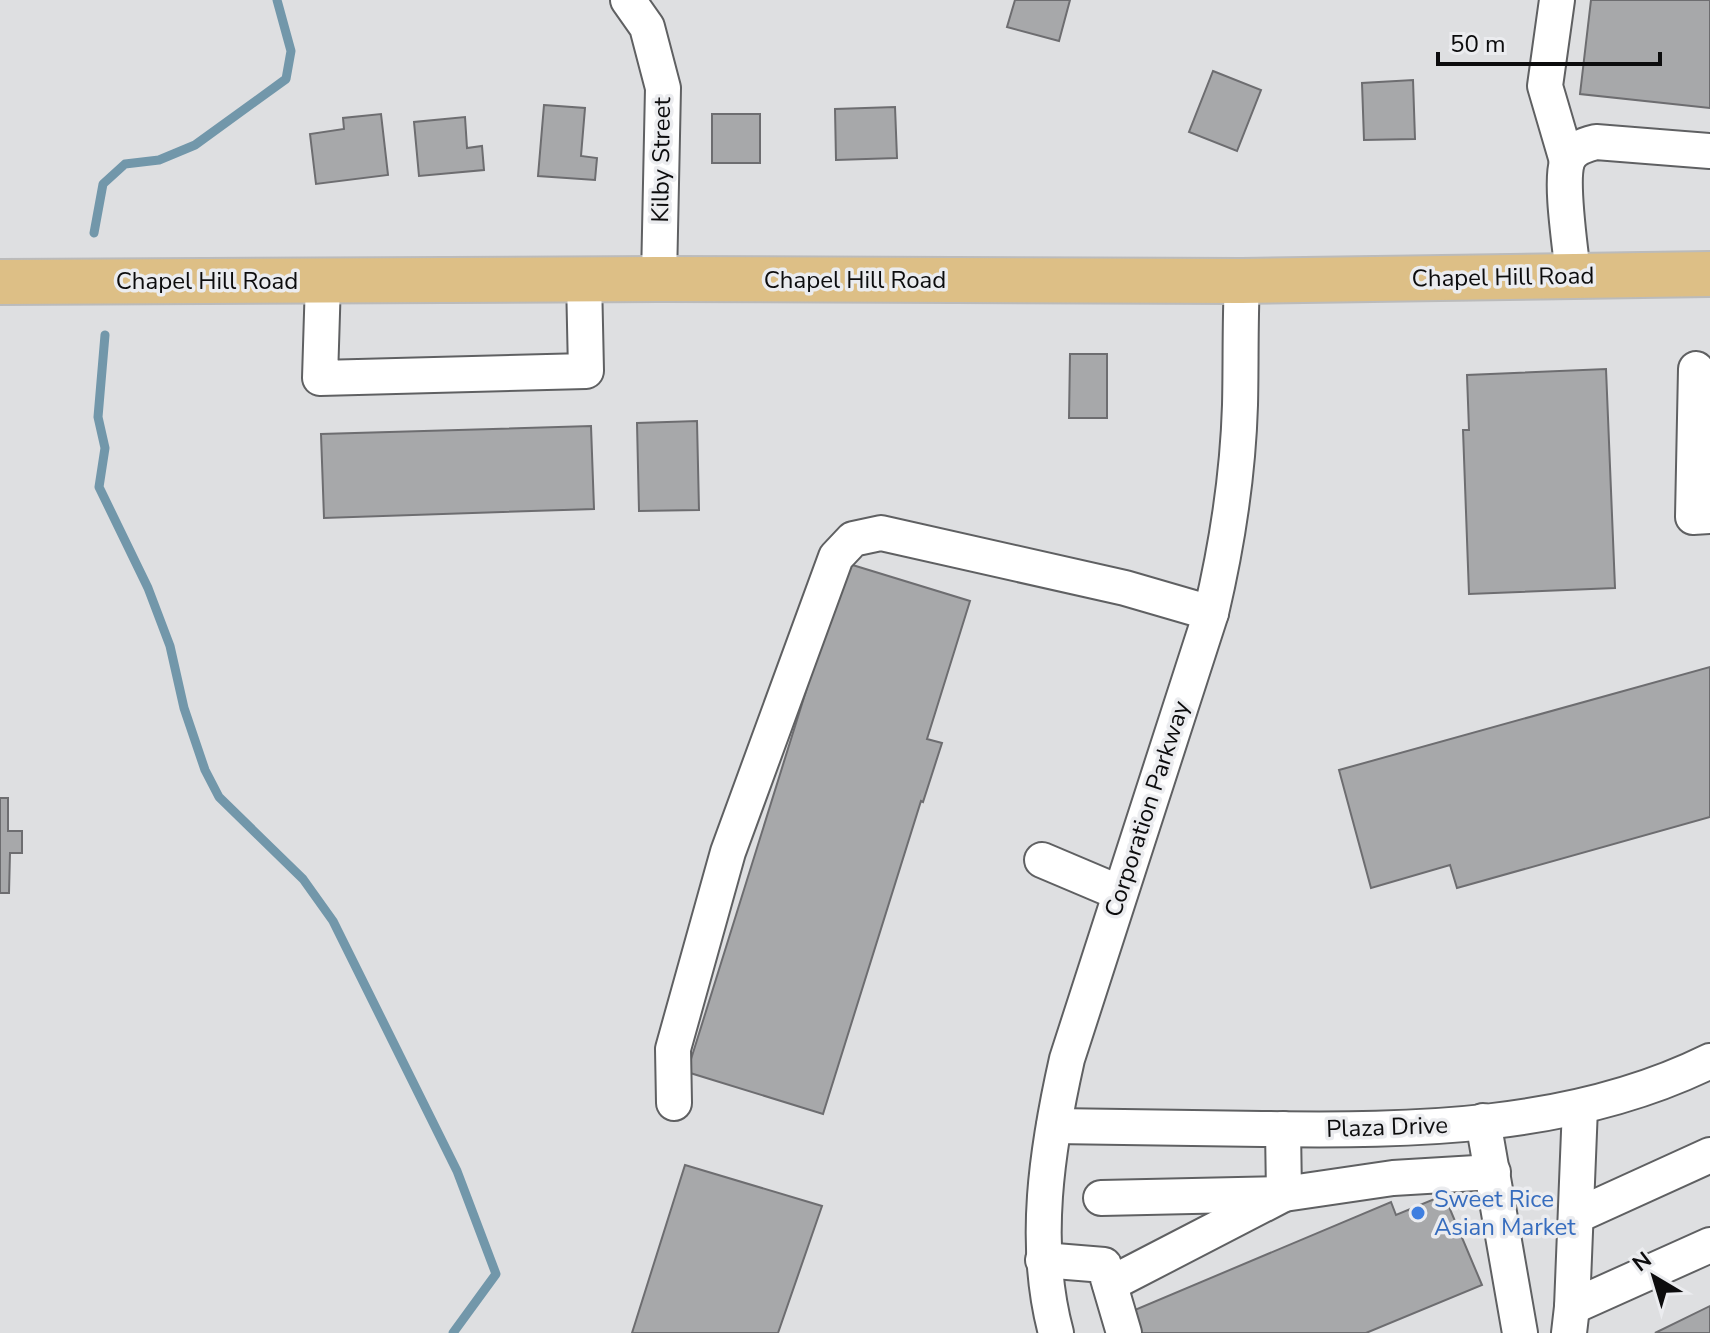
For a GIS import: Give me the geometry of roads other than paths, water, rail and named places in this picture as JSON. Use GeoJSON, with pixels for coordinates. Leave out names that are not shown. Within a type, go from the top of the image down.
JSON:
{"type":"FeatureCollection","features":[{"type":"Feature","properties":{"kind":"main road","name":"Chapel Hill Road"},"geometry":{"type":"LineString","coordinates":[[0,282],[584,279],[1242,281],[1710,274]]}},
{"type":"Feature","properties":{"kind":"street","name":"Kilby Street"},"geometry":{"type":"LineString","coordinates":[[628,0],[647,27],[663,88],[659,279]]}},
{"type":"Feature","properties":{"kind":"street"},"geometry":{"type":"LineString","coordinates":[[1557,0],[1545,86],[1567,161],[1566,196],[1573,276]]}},
{"type":"Feature","properties":{"kind":"street"},"geometry":{"type":"LineString","coordinates":[[1567,161],[1580,145],[1596,142],[1710,151]]}},
{"type":"Feature","properties":{"kind":"street"},"geometry":{"type":"LineString","coordinates":[[323,281],[320,378],[586,371],[584,279]]}},
{"type":"Feature","properties":{"kind":"street","name":"Corporation Parkway"},"geometry":{"type":"LineString","coordinates":[[1056,1333],[1043,1260],[1046,1177],[1054,1126],[1067,1059],[1211,613],[1234,481],[1240,406],[1242,281]]}},
{"type":"Feature","properties":{"kind":"street"},"geometry":{"type":"LineString","coordinates":[[1696,369],[1693,517],[1710,516]]}},
{"type":"Feature","properties":{"kind":"street"},"geometry":{"type":"LineString","coordinates":[[674,1103],[673,1049],[728,852],[836,557],[853,539],[881,533],[1125,588],[1211,613]]}},
{"type":"Feature","properties":{"kind":"street"},"geometry":{"type":"LineString","coordinates":[[1042,860],[1120,893]]}},
{"type":"Feature","properties":{"kind":"street","name":"Plaza Drive"},"geometry":{"type":"LineString","coordinates":[[1054,1126],[1362,1130],[1483,1121],[1580,1107],[1619,1097],[1710,1061]]}},
{"type":"Feature","properties":{"kind":"street"},"geometry":{"type":"LineString","coordinates":[[1570,1320],[1580,1107]]}},
{"type":"Feature","properties":{"kind":"street"},"geometry":{"type":"LineString","coordinates":[[1483,1121],[1520,1333]]}},
{"type":"Feature","properties":{"kind":"street"},"geometry":{"type":"LineString","coordinates":[[1283,1129],[1284,1194]]}},
{"type":"Feature","properties":{"kind":"street"},"geometry":{"type":"LineString","coordinates":[[1576,1216],[1710,1155]]}},
{"type":"Feature","properties":{"kind":"street"},"geometry":{"type":"LineString","coordinates":[[1101,1198],[1284,1194],[1393,1178],[1493,1172]]}},
{"type":"Feature","properties":{"kind":"street"},"geometry":{"type":"LineString","coordinates":[[1110,1284],[1284,1194]]}},
{"type":"Feature","properties":{"kind":"street"},"geometry":{"type":"LineString","coordinates":[[1570,1320],[1710,1245]]}},
{"type":"Feature","properties":{"kind":"street"},"geometry":{"type":"LineString","coordinates":[[1043,1260],[1104,1265],[1124,1333]]}},
{"type":"Feature","properties":{"kind":"waterway"},"geometry":{"type":"LineString","coordinates":[[94,233],[103,184],[125,164],[159,160],[195,145],[286,79],[291,51],[277,0]]}},
{"type":"Feature","properties":{"kind":"waterway"},"geometry":{"type":"LineString","coordinates":[[105,335],[98,417],[105,448],[99,487],[148,588],[170,646],[184,708],[205,770],[219,797],[303,879],[333,921],[457,1171],[496,1274],[453,1333]]}},
{"type":"Feature","properties":{"kind":"place","name":"Sweet Rice Asian Market"},"geometry":{"type":"Point","coordinates":[1418,1213]}}]}
